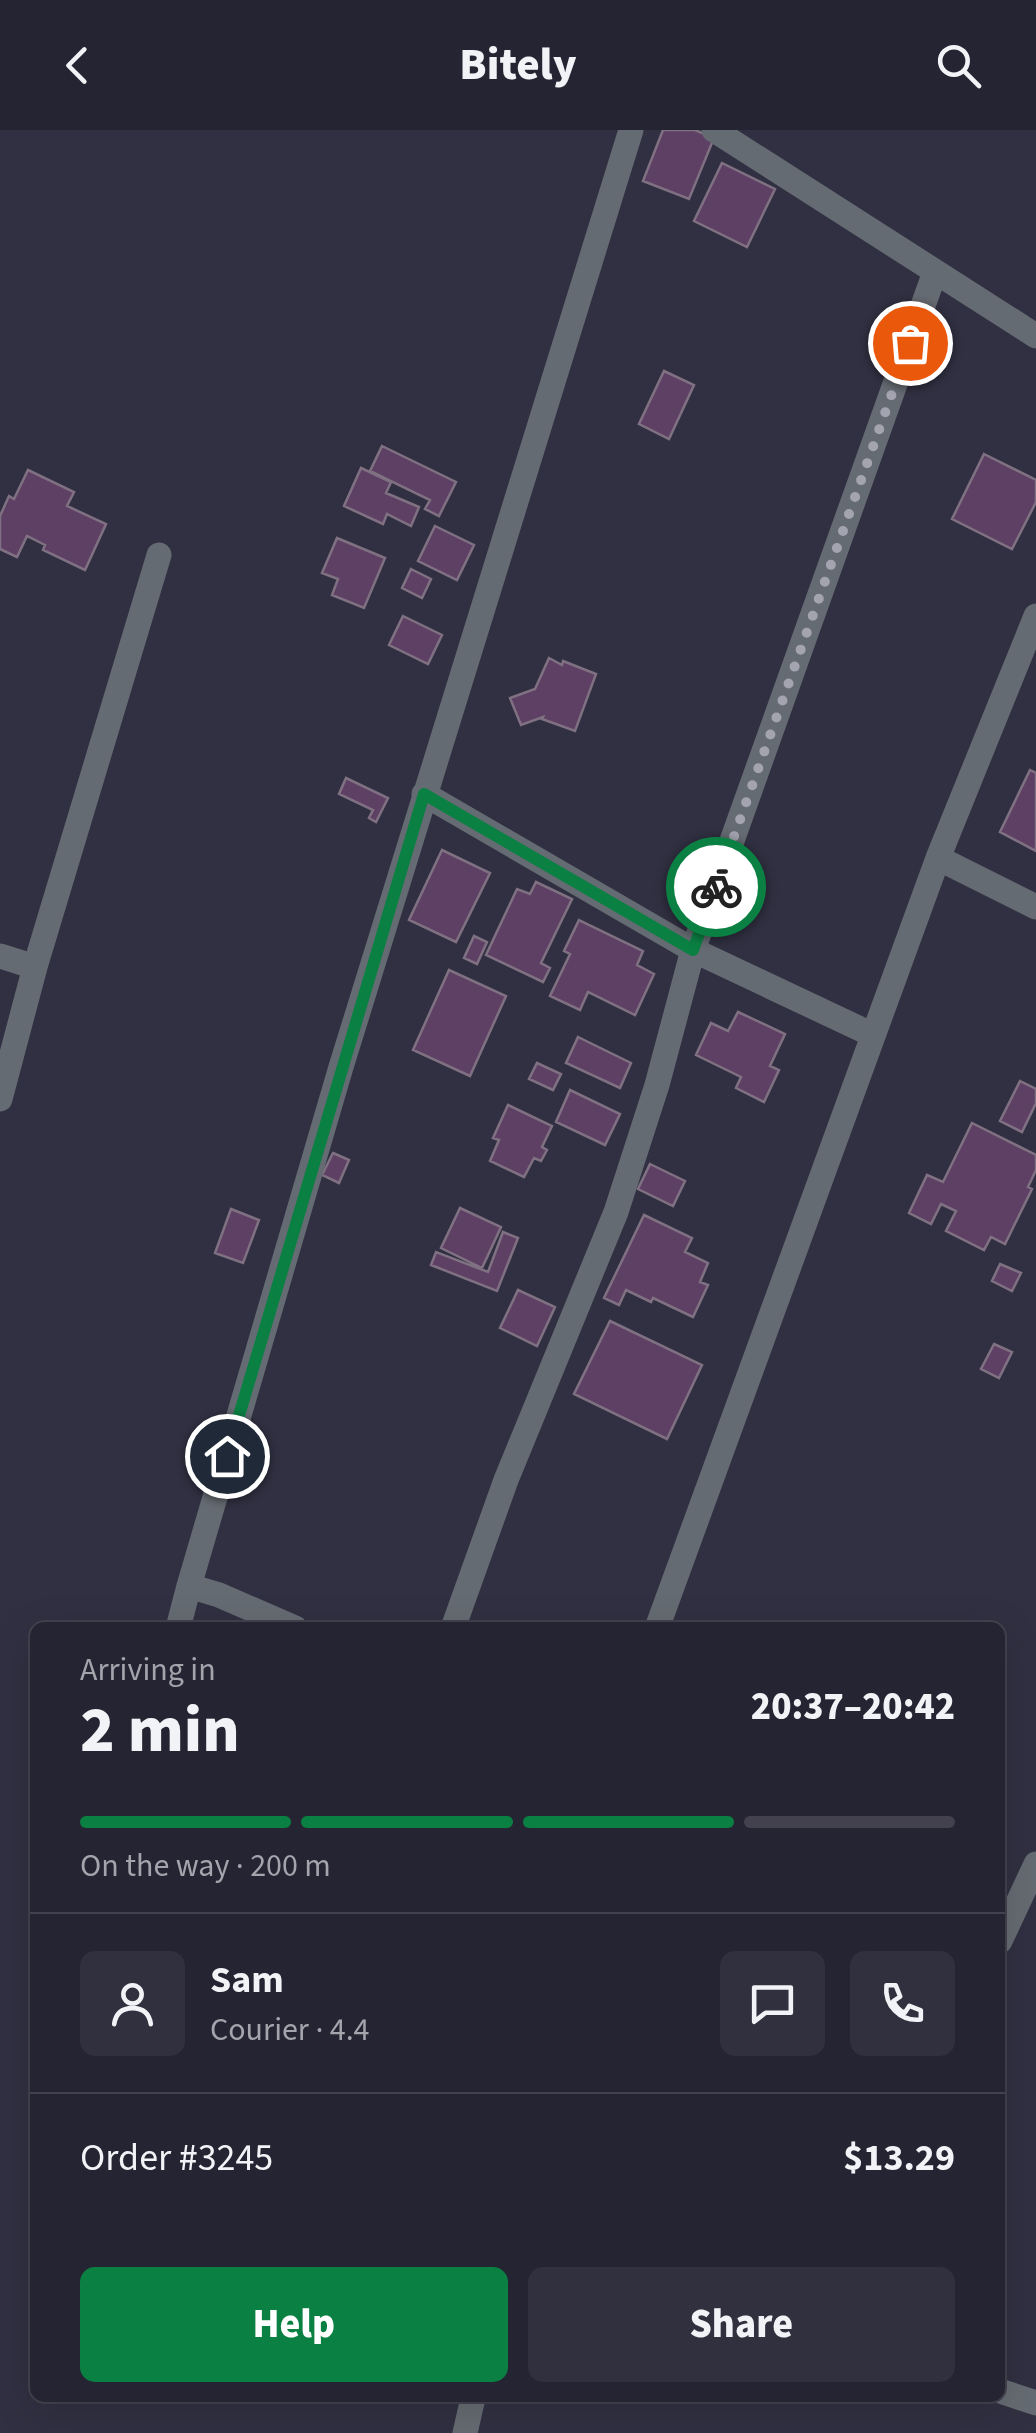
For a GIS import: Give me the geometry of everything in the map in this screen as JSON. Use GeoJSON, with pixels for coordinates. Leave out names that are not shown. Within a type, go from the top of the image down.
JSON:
{"type":"FeatureCollection","features":[{"type":"Feature","properties":{"kind":"street"},"geometry":{"type":"LineString","coordinates":[[180,1622],[424,794],[630,130]]}},
{"type":"Feature","properties":{"kind":"street"},"geometry":{"type":"LineString","coordinates":[[714,130],[1036,336]]}},
{"type":"Feature","properties":{"kind":"street"},"geometry":{"type":"LineString","coordinates":[[455,1622],[506,1480],[616,1212],[657,1085],[693,950],[935,272]]}},
{"type":"Feature","properties":{"kind":"street"},"geometry":{"type":"LineString","coordinates":[[0,1099],[35,967],[159,555]]}},
{"type":"Feature","properties":{"kind":"street"},"geometry":{"type":"LineString","coordinates":[[659,1622],[938,858],[1036,616]]}},
{"type":"Feature","properties":{"kind":"street"},"geometry":{"type":"LineString","coordinates":[[424,794],[693,950],[874,1035]]}},
{"type":"Feature","properties":{"kind":"street"},"geometry":{"type":"LineString","coordinates":[[938,858],[1036,907]]}},
{"type":"Feature","properties":{"kind":"street"},"geometry":{"type":"LineString","coordinates":[[0,956],[35,967]]}},
{"type":"Feature","properties":{"kind":"street"},"geometry":{"type":"LineString","coordinates":[[189,1586],[280,1622]]}},
{"type":"Feature","properties":{"kind":"street"},"geometry":{"type":"LineString","coordinates":[[1005,1925],[1036,1864]]}},
{"type":"Feature","properties":{"kind":"street"},"geometry":{"type":"LineString","coordinates":[[1005,2392],[1036,2403]]}},
{"type":"Feature","properties":{"kind":"street"},"geometry":{"type":"LineString","coordinates":[[465,2433],[472,2402]]}},
{"type":"Feature","properties":{"kind":"building"},"geometry":{"type":"Polygon","coordinates":[[[663,130],[695,130],[714,138],[689,199],[643,181],[663,130]]]}},
{"type":"Feature","properties":{"kind":"building"},"geometry":{"type":"Polygon","coordinates":[[[722,163],[775,189],[747,247],[694,221],[722,163]]]}},
{"type":"Feature","properties":{"kind":"building"},"geometry":{"type":"Polygon","coordinates":[[[664,371],[694,385],[669,439],[639,424],[664,371]]]}},
{"type":"Feature","properties":{"kind":"building"},"geometry":{"type":"Polygon","coordinates":[[[382,446],[456,482],[439,516],[425,509],[430,500],[370,471],[382,446]]]}},
{"type":"Feature","properties":{"kind":"building"},"geometry":{"type":"Polygon","coordinates":[[[984,454],[1036,480],[1036,502],[1012,549],[952,519],[984,454]]]}},
{"type":"Feature","properties":{"kind":"building"},"geometry":{"type":"Polygon","coordinates":[[[361,468],[391,482],[386,493],[419,507],[411,526],[387,514],[383,524],[344,506],[361,468]]]}},
{"type":"Feature","properties":{"kind":"building"},"geometry":{"type":"Polygon","coordinates":[[[28,470],[74,492],[67,506],[106,524],[85,570],[43,550],[45,545],[27,536],[17,557],[0,549],[0,516],[9,496],[14,499],[28,470]]]}},
{"type":"Feature","properties":{"kind":"building"},"geometry":{"type":"Polygon","coordinates":[[[435,526],[474,545],[457,580],[418,561],[435,526]]]}},
{"type":"Feature","properties":{"kind":"building"},"geometry":{"type":"Polygon","coordinates":[[[337,538],[385,558],[364,608],[332,595],[338,579],[322,573],[337,538]]]}},
{"type":"Feature","properties":{"kind":"building"},"geometry":{"type":"Polygon","coordinates":[[[411,569],[431,579],[422,598],[402,588],[411,569]]]}},
{"type":"Feature","properties":{"kind":"building"},"geometry":{"type":"Polygon","coordinates":[[[403,616],[442,635],[428,664],[389,645],[403,616]]]}},
{"type":"Feature","properties":{"kind":"building"},"geometry":{"type":"Polygon","coordinates":[[[549,658],[596,674],[575,731],[543,717],[521,725],[510,698],[535,689],[549,658]]]}},
{"type":"Feature","properties":{"kind":"building"},"geometry":{"type":"Polygon","coordinates":[[[1030,770],[1036,773],[1036,851],[1000,832],[1030,770]]]}},
{"type":"Feature","properties":{"kind":"building"},"geometry":{"type":"Polygon","coordinates":[[[346,778],[388,798],[376,822],[369,818],[373,810],[339,794],[346,778]]]}},
{"type":"Feature","properties":{"kind":"building"},"geometry":{"type":"Polygon","coordinates":[[[442,850],[490,873],[456,942],[409,920],[442,850]]]}},
{"type":"Feature","properties":{"kind":"building"},"geometry":{"type":"Polygon","coordinates":[[[536,882],[572,899],[541,963],[550,968],[543,982],[486,955],[517,889],[530,894],[536,882]]]}},
{"type":"Feature","properties":{"kind":"building"},"geometry":{"type":"Polygon","coordinates":[[[579,920],[643,951],[637,965],[654,974],[635,1015],[588,992],[580,1010],[550,996],[570,954],[564,951],[579,920]]]}},
{"type":"Feature","properties":{"kind":"building"},"geometry":{"type":"Polygon","coordinates":[[[474,936],[487,942],[477,964],[464,958],[474,936]]]}},
{"type":"Feature","properties":{"kind":"building"},"geometry":{"type":"Polygon","coordinates":[[[449,970],[506,996],[470,1076],[413,1050],[449,970]]]}},
{"type":"Feature","properties":{"kind":"building"},"geometry":{"type":"Polygon","coordinates":[[[738,1012],[785,1034],[770,1066],[779,1070],[764,1102],[736,1088],[741,1077],[696,1055],[711,1023],[728,1031],[738,1012]]]}},
{"type":"Feature","properties":{"kind":"building"},"geometry":{"type":"Polygon","coordinates":[[[578,1037],[631,1063],[620,1088],[566,1063],[578,1037]]]}},
{"type":"Feature","properties":{"kind":"building"},"geometry":{"type":"Polygon","coordinates":[[[537,1063],[561,1074],[553,1090],[529,1079],[537,1063]]]}},
{"type":"Feature","properties":{"kind":"building"},"geometry":{"type":"Polygon","coordinates":[[[1020,1081],[1036,1089],[1036,1103],[1022,1132],[1000,1121],[1020,1081]]]}},
{"type":"Feature","properties":{"kind":"building"},"geometry":{"type":"Polygon","coordinates":[[[570,1090],[620,1114],[605,1145],[556,1122],[570,1090]]]}},
{"type":"Feature","properties":{"kind":"building"},"geometry":{"type":"Polygon","coordinates":[[[508,1105],[552,1126],[542,1147],[547,1150],[541,1161],[534,1158],[524,1177],[490,1161],[499,1140],[493,1138],[508,1105]]]}},
{"type":"Feature","properties":{"kind":"building"},"geometry":{"type":"Polygon","coordinates":[[[972,1123],[1036,1155],[1036,1170],[1028,1187],[1032,1189],[1005,1244],[991,1237],[984,1250],[946,1231],[956,1211],[941,1204],[931,1224],[909,1213],[927,1175],[943,1182],[972,1123]]]}},
{"type":"Feature","properties":{"kind":"building"},"geometry":{"type":"Polygon","coordinates":[[[333,1153],[349,1160],[339,1183],[322,1175],[333,1153]]]}},
{"type":"Feature","properties":{"kind":"building"},"geometry":{"type":"Polygon","coordinates":[[[650,1164],[685,1181],[673,1206],[638,1189],[650,1164]]]}},
{"type":"Feature","properties":{"kind":"building"},"geometry":{"type":"Polygon","coordinates":[[[460,1208],[501,1227],[482,1268],[441,1248],[460,1208]]]}},
{"type":"Feature","properties":{"kind":"building"},"geometry":{"type":"Polygon","coordinates":[[[231,1209],[259,1220],[243,1263],[215,1253],[231,1209]]]}},
{"type":"Feature","properties":{"kind":"building"},"geometry":{"type":"Polygon","coordinates":[[[644,1215],[692,1238],[685,1252],[708,1263],[700,1282],[708,1285],[693,1317],[626,1290],[619,1305],[604,1298],[644,1215]]]}},
{"type":"Feature","properties":{"kind":"building"},"geometry":{"type":"Polygon","coordinates":[[[503,1232],[518,1238],[497,1291],[431,1265],[436,1252],[488,1272],[503,1232]]]}},
{"type":"Feature","properties":{"kind":"building"},"geometry":{"type":"Polygon","coordinates":[[[1000,1264],[1021,1273],[1012,1291],[992,1281],[1000,1264]]]}},
{"type":"Feature","properties":{"kind":"building"},"geometry":{"type":"Polygon","coordinates":[[[518,1290],[555,1307],[537,1346],[500,1328],[518,1290]]]}},
{"type":"Feature","properties":{"kind":"building"},"geometry":{"type":"Polygon","coordinates":[[[610,1321],[702,1365],[667,1439],[574,1394],[610,1321]]]}},
{"type":"Feature","properties":{"kind":"building"},"geometry":{"type":"Polygon","coordinates":[[[994,1344],[1012,1352],[999,1378],[981,1369],[994,1344]]]}},
{"type":"Feature","properties":{"kind":"way so far"},"geometry":{"type":"LineString","coordinates":[[716,887],[910,343]]}},
{"type":"Feature","properties":{"kind":"route"},"geometry":{"type":"LineString","coordinates":[[227,1456],[424,794],[693,950],[716,887]]}}]}
